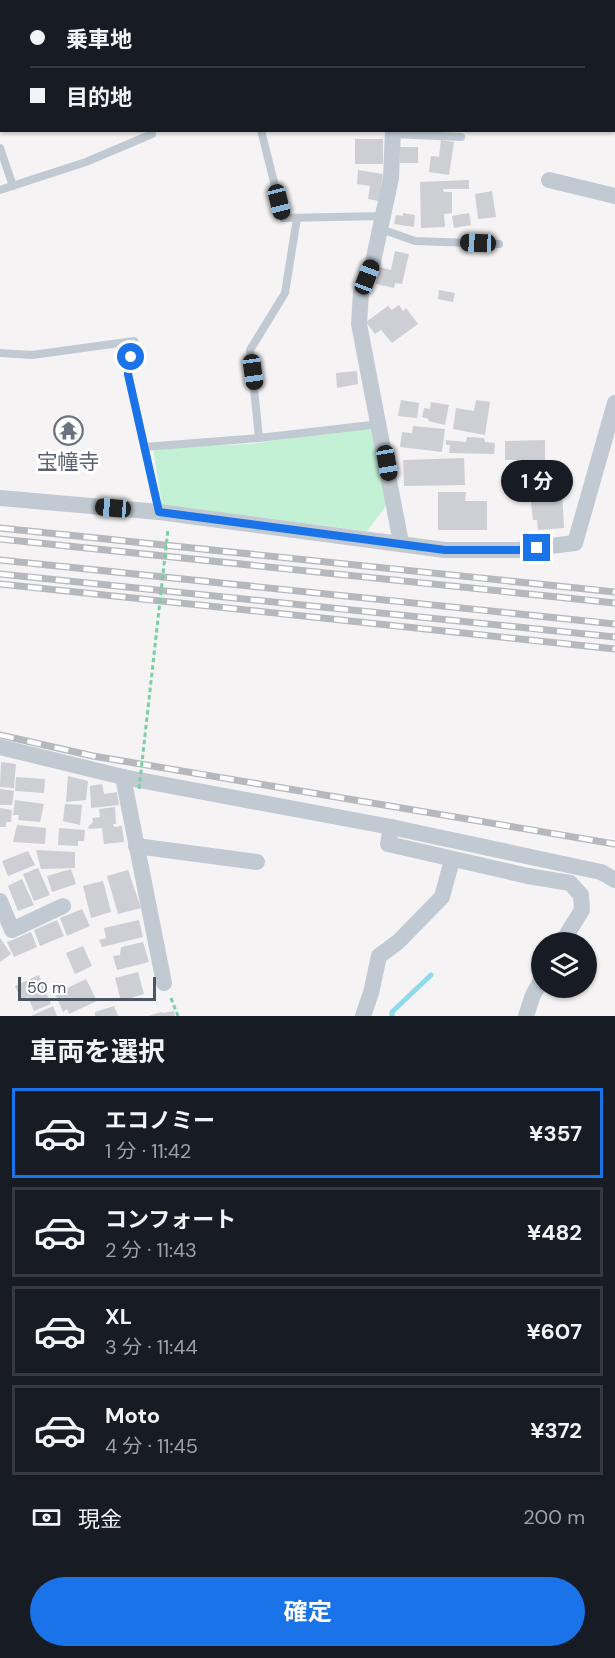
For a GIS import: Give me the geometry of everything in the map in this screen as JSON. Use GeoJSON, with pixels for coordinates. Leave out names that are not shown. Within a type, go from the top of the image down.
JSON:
{"type":"FeatureCollection","features":[{"type":"Feature","properties":{"kind":"street"},"geometry":{"type":"LineString","coordinates":[[393,132],[391,178],[373,262],[361,292],[359,324],[401,543]]}},
{"type":"Feature","properties":{"kind":"street"},"geometry":{"type":"LineString","coordinates":[[549,180],[615,196]]}},
{"type":"Feature","properties":{"kind":"street"},"geometry":{"type":"LineString","coordinates":[[0,498],[159,512],[445,550],[518,550],[575,543],[615,403]]}},
{"type":"Feature","properties":{"kind":"street"},"geometry":{"type":"LineString","coordinates":[[0,747],[123,777],[391,827],[601,872],[615,880]]}},
{"type":"Feature","properties":{"kind":"street"},"geometry":{"type":"LineString","coordinates":[[123,777],[164,983]]}},
{"type":"Feature","properties":{"kind":"street"},"geometry":{"type":"LineString","coordinates":[[391,827],[388,844],[452,860],[570,883],[581,895],[582,910],[568,932]]}},
{"type":"Feature","properties":{"kind":"street"},"geometry":{"type":"LineString","coordinates":[[136,846],[257,862]]}},
{"type":"Feature","properties":{"kind":"street"},"geometry":{"type":"LineString","coordinates":[[363,1016],[371,993],[379,956],[398,942],[442,897],[452,860]]}},
{"type":"Feature","properties":{"kind":"street"},"geometry":{"type":"LineString","coordinates":[[0,901],[12,930],[63,906]]}},
{"type":"Feature","properties":{"kind":"street"},"geometry":{"type":"LineString","coordinates":[[526,1016],[534,998]]}},
{"type":"Feature","properties":{"kind":"lane"},"geometry":{"type":"LineString","coordinates":[[0,190],[86,162],[152,134],[151,132]]}},
{"type":"Feature","properties":{"kind":"lane"},"geometry":{"type":"LineString","coordinates":[[262,132],[284,218],[383,222],[415,242],[499,244]]}},
{"type":"Feature","properties":{"kind":"lane"},"geometry":{"type":"LineString","coordinates":[[393,132],[461,137]]}},
{"type":"Feature","properties":{"kind":"lane"},"geometry":{"type":"LineString","coordinates":[[0,148],[13,186]]}},
{"type":"Feature","properties":{"kind":"lane"},"geometry":{"type":"LineString","coordinates":[[259,438],[250,350],[285,293],[297,218]]}},
{"type":"Feature","properties":{"kind":"lane"},"geometry":{"type":"LineString","coordinates":[[0,353],[32,355],[134,341],[128,374],[159,512]]}},
{"type":"Feature","properties":{"kind":"lane"},"geometry":{"type":"LineString","coordinates":[[144,447],[259,438],[380,424]]}},
{"type":"Feature","properties":{"kind":"path"},"geometry":{"type":"LineString","coordinates":[[140,789],[168,529]]}},
{"type":"Feature","properties":{"kind":"green space"},"geometry":{"type":"Polygon","coordinates":[[[374,426],[389,502],[367,531],[162,505],[153,448],[250,444],[374,426]]]}},
{"type":"Feature","properties":{"kind":"building"},"geometry":{"type":"Polygon","coordinates":[[[355,139],[383,139],[383,164],[355,164],[355,139]]]}},
{"type":"Feature","properties":{"kind":"building"},"geometry":{"type":"Polygon","coordinates":[[[441,140],[454,142],[449,175],[429,172],[431,156],[439,157],[441,140]]]}},
{"type":"Feature","properties":{"kind":"building"},"geometry":{"type":"Polygon","coordinates":[[[400,147],[418,147],[418,163],[400,163],[400,147]]]}},
{"type":"Feature","properties":{"kind":"building"},"geometry":{"type":"Polygon","coordinates":[[[358,170],[383,174],[379,201],[368,199],[370,186],[357,184],[358,170]]]}},
{"type":"Feature","properties":{"kind":"building"},"geometry":{"type":"Polygon","coordinates":[[[469,180],[469,189],[443,189],[444,192],[452,192],[452,213],[444,214],[445,227],[421,228],[420,182],[469,180]]]}},
{"type":"Feature","properties":{"kind":"building"},"geometry":{"type":"Polygon","coordinates":[[[492,191],[496,217],[478,219],[475,194],[492,191]]]}},
{"type":"Feature","properties":{"kind":"building"},"geometry":{"type":"Polygon","coordinates":[[[403,213],[415,215],[414,227],[394,224],[396,215],[403,216],[403,213]]]}},
{"type":"Feature","properties":{"kind":"building"},"geometry":{"type":"Polygon","coordinates":[[[469,213],[471,225],[454,228],[452,216],[469,213]]]}},
{"type":"Feature","properties":{"kind":"building"},"geometry":{"type":"Polygon","coordinates":[[[395,251],[409,254],[402,284],[395,283],[394,288],[376,284],[379,267],[391,270],[395,251]]]}},
{"type":"Feature","properties":{"kind":"building"},"geometry":{"type":"Polygon","coordinates":[[[439,290],[455,293],[453,302],[438,299],[439,290]]]}},
{"type":"Feature","properties":{"kind":"building"},"geometry":{"type":"Polygon","coordinates":[[[399,305],[403,311],[406,308],[418,324],[392,343],[381,330],[375,334],[366,322],[388,306],[392,310],[399,305]]]}},
{"type":"Feature","properties":{"kind":"building"},"geometry":{"type":"Polygon","coordinates":[[[357,371],[358,384],[337,388],[336,373],[357,371]]]}},
{"type":"Feature","properties":{"kind":"building"},"geometry":{"type":"Polygon","coordinates":[[[401,400],[419,403],[417,418],[398,416],[401,400]]]}},
{"type":"Feature","properties":{"kind":"building"},"geometry":{"type":"Polygon","coordinates":[[[476,400],[490,402],[485,435],[453,429],[456,408],[474,411],[476,400]]]}},
{"type":"Feature","properties":{"kind":"building"},"geometry":{"type":"Polygon","coordinates":[[[431,402],[449,405],[445,425],[428,421],[429,419],[422,417],[424,408],[430,409],[431,402]]]}},
{"type":"Feature","properties":{"kind":"building"},"geometry":{"type":"Polygon","coordinates":[[[413,426],[445,429],[442,452],[400,447],[402,432],[412,433],[413,426]]]}},
{"type":"Feature","properties":{"kind":"building"},"geometry":{"type":"Polygon","coordinates":[[[467,437],[484,438],[485,442],[495,443],[494,454],[449,453],[450,445],[446,445],[446,440],[466,442],[467,437]]]}},
{"type":"Feature","properties":{"kind":"building"},"geometry":{"type":"Polygon","coordinates":[[[545,440],[545,460],[505,460],[505,441],[545,440]]]}},
{"type":"Feature","properties":{"kind":"building"},"geometry":{"type":"Polygon","coordinates":[[[464,458],[465,485],[404,486],[403,460],[464,458]]]}},
{"type":"Feature","properties":{"kind":"building"},"geometry":{"type":"Polygon","coordinates":[[[561,470],[564,528],[538,530],[537,520],[533,520],[531,502],[536,502],[534,471],[561,470]]]}},
{"type":"Feature","properties":{"kind":"building"},"geometry":{"type":"Polygon","coordinates":[[[438,492],[466,492],[465,501],[487,501],[487,530],[438,530],[438,492]]]}},
{"type":"Feature","properties":{"kind":"building"},"geometry":{"type":"Polygon","coordinates":[[[1,762],[16,764],[14,788],[0,787],[1,762]]]}},
{"type":"Feature","properties":{"kind":"building"},"geometry":{"type":"Polygon","coordinates":[[[68,776],[88,781],[86,800],[66,802],[68,776]]]}},
{"type":"Feature","properties":{"kind":"building"},"geometry":{"type":"Polygon","coordinates":[[[16,777],[45,779],[44,793],[15,791],[16,777]]]}},
{"type":"Feature","properties":{"kind":"building"},"geometry":{"type":"Polygon","coordinates":[[[102,784],[104,794],[117,792],[119,805],[91,808],[90,786],[102,784]]]}},
{"type":"Feature","properties":{"kind":"building"},"geometry":{"type":"Polygon","coordinates":[[[0,789],[14,791],[12,805],[0,805],[0,789]]]}},
{"type":"Feature","properties":{"kind":"building"},"geometry":{"type":"Polygon","coordinates":[[[15,800],[44,804],[40,822],[18,820],[19,815],[13,815],[15,800]]]}},
{"type":"Feature","properties":{"kind":"building"},"geometry":{"type":"Polygon","coordinates":[[[65,804],[82,805],[80,825],[63,821],[65,804]]]}},
{"type":"Feature","properties":{"kind":"building"},"geometry":{"type":"Polygon","coordinates":[[[115,807],[116,824],[113,824],[114,827],[122,826],[124,842],[104,844],[102,828],[89,829],[88,827],[93,822],[92,818],[100,817],[99,809],[115,807]]]}},
{"type":"Feature","properties":{"kind":"building"},"geometry":{"type":"Polygon","coordinates":[[[0,808],[12,810],[11,822],[6,822],[6,827],[0,827],[0,808]]]}},
{"type":"Feature","properties":{"kind":"building"},"geometry":{"type":"Polygon","coordinates":[[[17,825],[46,828],[45,844],[13,842],[17,825]]]}},
{"type":"Feature","properties":{"kind":"building"},"geometry":{"type":"Polygon","coordinates":[[[59,828],[85,830],[84,841],[78,841],[78,846],[58,845],[59,828]]]}},
{"type":"Feature","properties":{"kind":"building"},"geometry":{"type":"Polygon","coordinates":[[[36,850],[75,852],[75,868],[41,869],[36,850]]]}},
{"type":"Feature","properties":{"kind":"building"},"geometry":{"type":"Polygon","coordinates":[[[28,851],[35,865],[8,876],[2,861],[28,851]]]}},
{"type":"Feature","properties":{"kind":"building"},"geometry":{"type":"Polygon","coordinates":[[[38,868],[50,895],[34,901],[23,874],[38,868]]]}},
{"type":"Feature","properties":{"kind":"building"},"geometry":{"type":"Polygon","coordinates":[[[71,869],[76,884],[52,892],[47,876],[71,869]]]}},
{"type":"Feature","properties":{"kind":"building"},"geometry":{"type":"Polygon","coordinates":[[[128,870],[141,908],[118,914],[107,876],[128,870]]]}},
{"type":"Feature","properties":{"kind":"building"},"geometry":{"type":"Polygon","coordinates":[[[22,879],[34,905],[18,911],[8,886],[22,879]]]}},
{"type":"Feature","properties":{"kind":"building"},"geometry":{"type":"Polygon","coordinates":[[[103,881],[111,912],[91,918],[83,886],[103,881]]]}},
{"type":"Feature","properties":{"kind":"building"},"geometry":{"type":"Polygon","coordinates":[[[82,909],[90,926],[67,936],[60,918],[82,909]]]}},
{"type":"Feature","properties":{"kind":"building"},"geometry":{"type":"Polygon","coordinates":[[[57,920],[64,936],[40,946],[34,930],[57,920]]]}},
{"type":"Feature","properties":{"kind":"building"},"geometry":{"type":"Polygon","coordinates":[[[139,920],[143,937],[102,947],[99,940],[106,938],[104,928],[139,920]]]}},
{"type":"Feature","properties":{"kind":"building"},"geometry":{"type":"Polygon","coordinates":[[[31,932],[37,947],[14,957],[7,942],[31,932]]]}},
{"type":"Feature","properties":{"kind":"building"},"geometry":{"type":"Polygon","coordinates":[[[0,938],[11,954],[0,962],[0,938]]]}},
{"type":"Feature","properties":{"kind":"building"},"geometry":{"type":"Polygon","coordinates":[[[143,942],[149,962],[117,970],[113,956],[120,955],[121,947],[143,942]]]}},
{"type":"Feature","properties":{"kind":"building"},"geometry":{"type":"Polygon","coordinates":[[[83,946],[92,966],[75,974],[66,953],[83,946]]]}},
{"type":"Feature","properties":{"kind":"building"},"geometry":{"type":"Polygon","coordinates":[[[138,972],[144,994],[121,1001],[115,978],[138,972]]]}},
{"type":"Feature","properties":{"kind":"building"},"geometry":{"type":"Polygon","coordinates":[[[39,975],[51,1004],[34,1011],[28,997],[21,999],[15,986],[39,975]]]}},
{"type":"Feature","properties":{"kind":"building"},"geometry":{"type":"Polygon","coordinates":[[[86,979],[97,1001],[69,1014],[67,1009],[63,1012],[55,994],[86,979]]]}},
{"type":"Feature","properties":{"kind":"building"},"geometry":{"type":"Polygon","coordinates":[[[53,1006],[57,1016],[31,1016],[53,1006]]]}},
{"type":"Feature","properties":{"kind":"building"},"geometry":{"type":"Polygon","coordinates":[[[114,1006],[118,1016],[95,1016],[95,1012],[114,1006]]]}},
{"type":"Feature","properties":{"kind":"building"},"geometry":{"type":"Polygon","coordinates":[[[174,1011],[175,1016],[148,1016],[161,1012],[174,1011]]]}},
{"type":"Feature","properties":{"kind":"waterway"},"geometry":{"type":"LineString","coordinates":[[392,1016],[392,1012],[431,975]]}},
{"type":"Feature","properties":{"kind":"railway"},"geometry":{"type":"LineString","coordinates":[[0,528],[615,592]]}},
{"type":"Feature","properties":{"kind":"railway"},"geometry":{"type":"LineString","coordinates":[[0,539],[615,603]]}},
{"type":"Feature","properties":{"kind":"railway"},"geometry":{"type":"LineString","coordinates":[[0,560],[615,624]]}},
{"type":"Feature","properties":{"kind":"railway"},"geometry":{"type":"LineString","coordinates":[[0,574],[615,637]]}},
{"type":"Feature","properties":{"kind":"railway"},"geometry":{"type":"LineString","coordinates":[[0,584],[615,649]]}},
{"type":"Feature","properties":{"kind":"railway"},"geometry":{"type":"LineString","coordinates":[[0,735],[93,756],[615,844]]}},
{"type":"Feature","properties":{"kind":"place","name":"宝幢寺"},"geometry":{"type":"Point","coordinates":[68,431]}},
{"type":"Feature","properties":{"kind":"route"},"geometry":{"type":"LineString","coordinates":[[131,357],[128,374],[159,512],[445,550],[537,548]]}}]}
